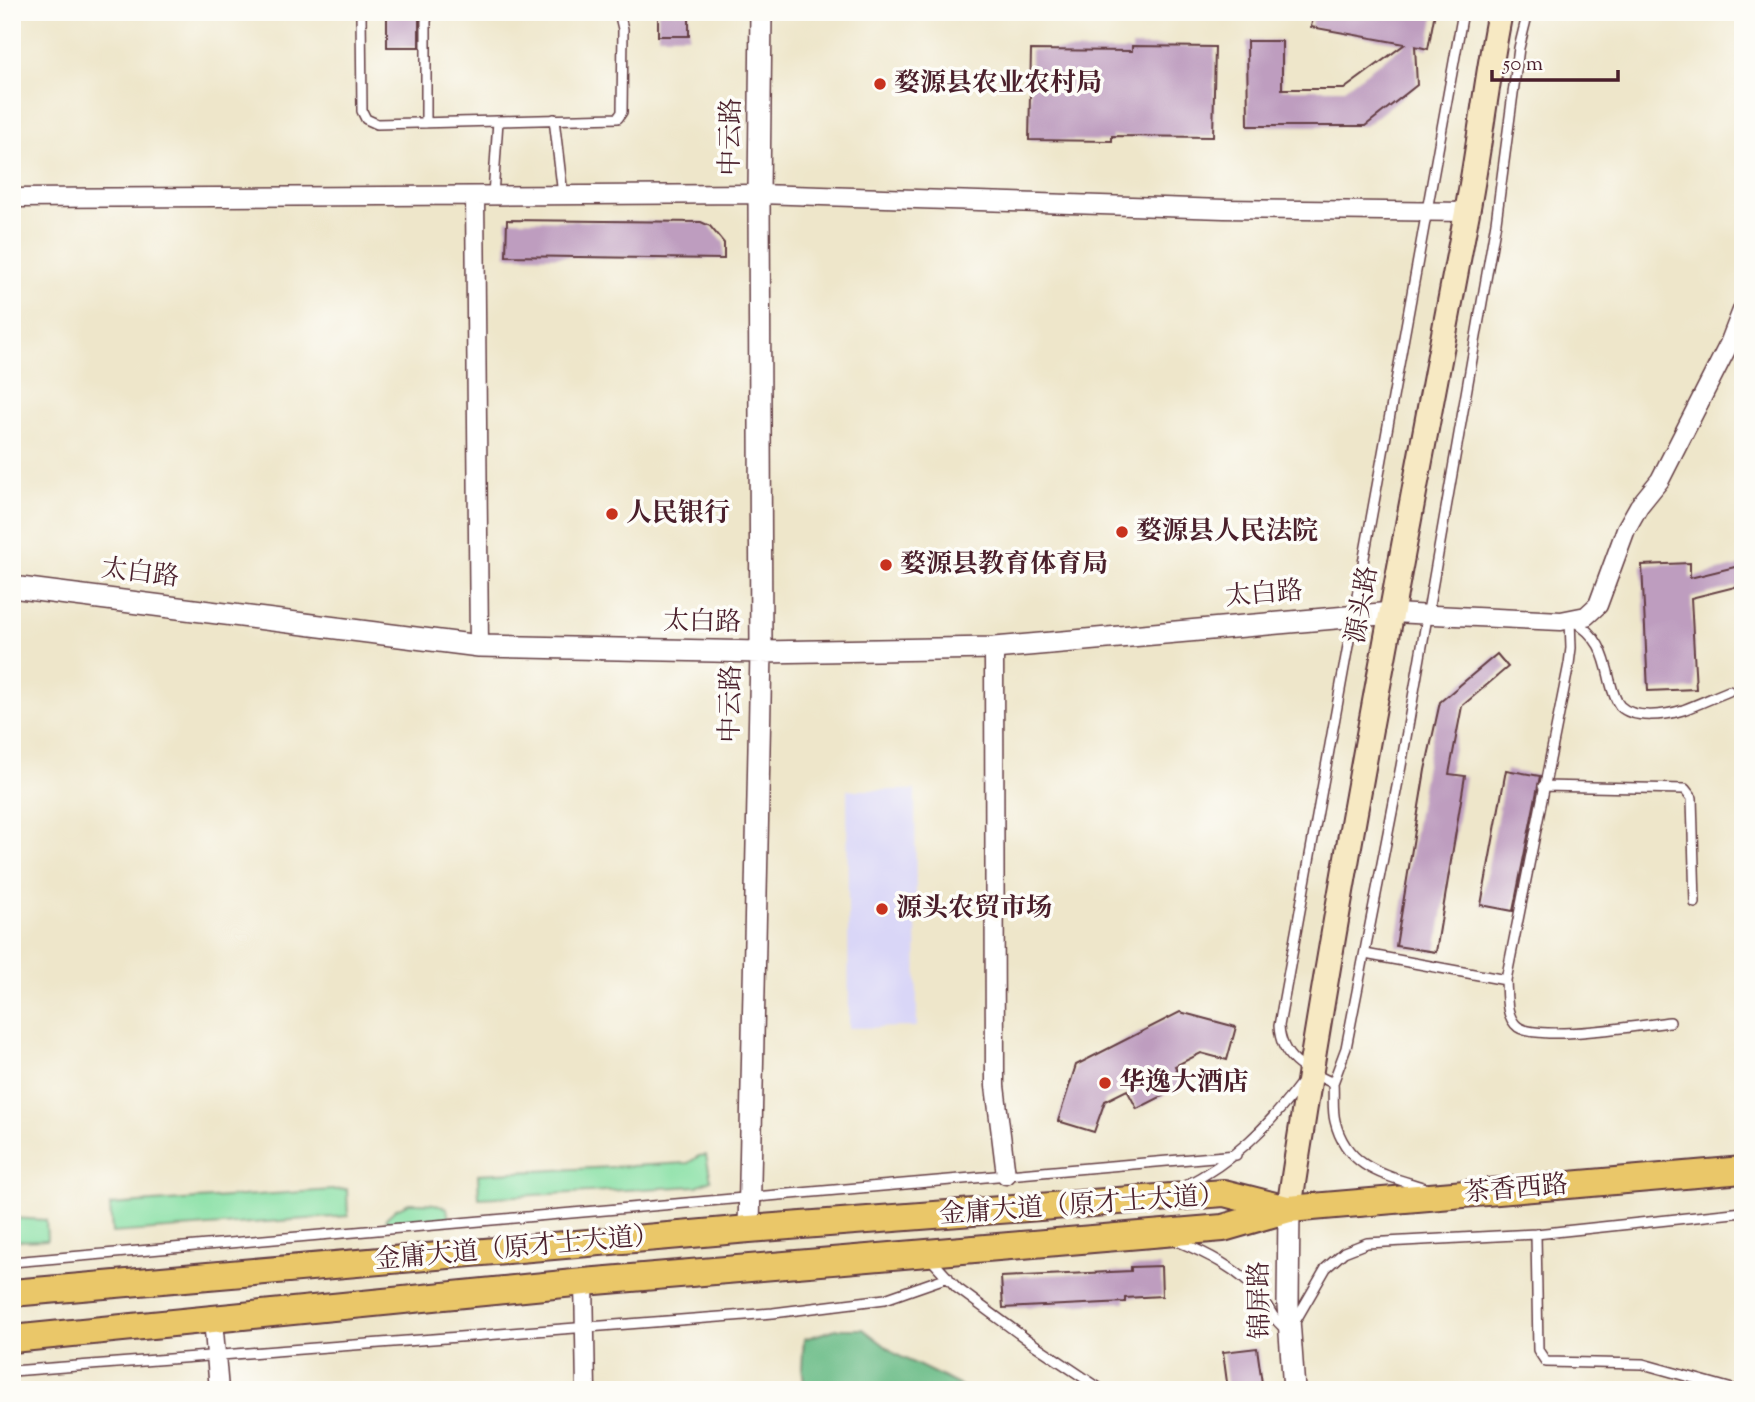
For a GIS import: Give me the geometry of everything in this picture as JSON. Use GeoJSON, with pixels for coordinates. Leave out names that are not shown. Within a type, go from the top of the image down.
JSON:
{"type":"FeatureCollection","features":[{"type":"Feature","properties":{"kind":"main road","name":"源头路"},"geometry":{"type":"LineString","coordinates":[[1289,1209],[1310,1072],[1467,212],[1500,12]]}},
{"type":"Feature","properties":{"kind":"main road","name":"茶香西路"},"geometry":{"type":"LineString","coordinates":[[1289,1209],[1743,1170]]}},
{"type":"Feature","properties":{"kind":"main road","name":"金庸大道（原才士大道）"},"geometry":{"type":"LineString","coordinates":[[12,1293],[749,1229],[1224,1193],[1289,1209]]}},
{"type":"Feature","properties":{"kind":"main road","name":"金庸大道（原才士大道）"},"geometry":{"type":"LineString","coordinates":[[12,1339],[584,1282],[1223,1228],[1289,1209]]}},
{"type":"Feature","properties":{"kind":"street","name":"中云路"},"geometry":{"type":"LineString","coordinates":[[749,1229],[761,652],[761,12]]}},
{"type":"Feature","properties":{"kind":"street"},"geometry":{"type":"LineString","coordinates":[[12,198],[759,194],[1224,209],[1467,212]]}},
{"type":"Feature","properties":{"kind":"street"},"geometry":{"type":"LineString","coordinates":[[474,196],[479,646]]}},
{"type":"Feature","properties":{"kind":"street"},"geometry":{"type":"LineString","coordinates":[[1392,613],[1561,621],[1586,616],[1598,605],[1626,529],[1639,506],[1660,480],[1736,346],[1743,308]]}},
{"type":"Feature","properties":{"kind":"street","name":"太白路"},"geometry":{"type":"LineString","coordinates":[[12,587],[479,646],[761,652],[994,648],[1392,613]]}},
{"type":"Feature","properties":{"kind":"street"},"geometry":{"type":"LineString","coordinates":[[994,648],[995,1086],[1006,1175]]}},
{"type":"Feature","properties":{"kind":"street","name":"锦屏路"},"geometry":{"type":"LineString","coordinates":[[1289,1209],[1289,1332],[1294,1390]]}},
{"type":"Feature","properties":{"kind":"street"},"geometry":{"type":"LineString","coordinates":[[584,1282],[586,1390]]}},
{"type":"Feature","properties":{"kind":"street"},"geometry":{"type":"LineString","coordinates":[[213,1319],[219,1390]]}},
{"type":"Feature","properties":{"kind":"lane"},"geometry":{"type":"LineString","coordinates":[[361,12],[362,111],[366,120],[377,124],[618,118],[622,112],[623,29],[619,12]]}},
{"type":"Feature","properties":{"kind":"lane"},"geometry":{"type":"LineString","coordinates":[[426,123],[426,21],[429,12]]}},
{"type":"Feature","properties":{"kind":"lane"},"geometry":{"type":"LineString","coordinates":[[1334,1083],[1310,1072],[1284,1051],[1279,1026],[1463,12]]}},
{"type":"Feature","properties":{"kind":"lane"},"geometry":{"type":"LineString","coordinates":[[1450,1196],[1380,1174],[1360,1163],[1345,1146],[1334,1120],[1334,1083],[1346,1048],[1365,954],[1428,614],[1496,222],[1520,48],[1528,12]]}},
{"type":"Feature","properties":{"kind":"lane"},"geometry":{"type":"LineString","coordinates":[[554,120],[563,195]]}},
{"type":"Feature","properties":{"kind":"lane"},"geometry":{"type":"LineString","coordinates":[[493,195],[498,121]]}},
{"type":"Feature","properties":{"kind":"lane"},"geometry":{"type":"LineString","coordinates":[[1570,619],[1586,628],[1597,642],[1606,664],[1612,691],[1619,706],[1628,712],[1650,715],[1681,710],[1729,691]]}},
{"type":"Feature","properties":{"kind":"lane"},"geometry":{"type":"LineString","coordinates":[[1570,619],[1572,648],[1506,980],[1509,1014],[1519,1027],[1546,1034],[1670,1022]]}},
{"type":"Feature","properties":{"kind":"lane"},"geometry":{"type":"LineString","coordinates":[[1543,786],[1685,789],[1692,798],[1695,903]]}},
{"type":"Feature","properties":{"kind":"lane"},"geometry":{"type":"LineString","coordinates":[[1365,954],[1506,980]]}},
{"type":"Feature","properties":{"kind":"lane"},"geometry":{"type":"LineString","coordinates":[[1161,1198],[1204,1176],[1236,1155],[1277,1115],[1310,1072]]}},
{"type":"Feature","properties":{"kind":"lane"},"geometry":{"type":"LineString","coordinates":[[12,1262],[1236,1155]]}},
{"type":"Feature","properties":{"kind":"lane"},"geometry":{"type":"LineString","coordinates":[[1159,1234],[1198,1250],[1247,1281],[1260,1295],[1274,1320],[1289,1332],[1326,1268],[1344,1252],[1367,1243],[1536,1234],[1743,1212]]}},
{"type":"Feature","properties":{"kind":"lane"},"geometry":{"type":"LineString","coordinates":[[1536,1234],[1538,1350],[1546,1362],[1643,1364],[1736,1390]]}},
{"type":"Feature","properties":{"kind":"lane"},"geometry":{"type":"LineString","coordinates":[[925,1254],[957,1288],[1102,1390]]}},
{"type":"Feature","properties":{"kind":"lane"},"geometry":{"type":"LineString","coordinates":[[12,1371],[773,1312],[885,1299],[948,1278]]}},
{"type":"Feature","properties":{"kind":"shaded area","name":"源头农贸市场"},"geometry":{"type":"Polygon","coordinates":[[[847,790],[915,790],[917,1027],[849,1028],[847,790]]]}},
{"type":"Feature","properties":{"kind":"green space"},"geometry":{"type":"Polygon","coordinates":[[[706,1155],[711,1180],[697,1186],[479,1198],[478,1174],[688,1163],[706,1155]]]}},
{"type":"Feature","properties":{"kind":"green space"},"geometry":{"type":"Polygon","coordinates":[[[347,1189],[348,1216],[112,1233],[110,1205],[347,1189]]]}},
{"type":"Feature","properties":{"kind":"green space"},"geometry":{"type":"Polygon","coordinates":[[[409,1203],[428,1203],[447,1208],[449,1219],[387,1225],[386,1218],[409,1203]]]}},
{"type":"Feature","properties":{"kind":"green space"},"geometry":{"type":"Polygon","coordinates":[[[12,1218],[46,1220],[47,1240],[12,1241],[12,1218]]]}},
{"type":"Feature","properties":{"kind":"green space"},"geometry":{"type":"Polygon","coordinates":[[[836,1329],[863,1329],[897,1355],[969,1390],[805,1390],[802,1367],[804,1339],[836,1329]]]}},
{"type":"Feature","properties":{"kind":"building"},"geometry":{"type":"Polygon","coordinates":[[[387,12],[419,12],[419,47],[387,47],[387,12]]]}},
{"type":"Feature","properties":{"kind":"building"},"geometry":{"type":"Polygon","coordinates":[[[658,12],[689,12],[689,36],[658,36],[658,12]]]}},
{"type":"Feature","properties":{"kind":"building"},"geometry":{"type":"Polygon","coordinates":[[[1314,12],[1435,12],[1428,49],[1415,46],[1417,85],[1365,126],[1248,126],[1247,41],[1282,41],[1282,89],[1344,89],[1405,44],[1311,27],[1314,12]]]}},
{"type":"Feature","properties":{"kind":"building"},"geometry":{"type":"Polygon","coordinates":[[[1132,46],[1215,47],[1213,137],[1112,136],[1112,141],[1029,140],[1031,50],[1132,51],[1132,46]]]}},
{"type":"Feature","properties":{"kind":"building"},"geometry":{"type":"Polygon","coordinates":[[[507,220],[701,222],[710,226],[724,243],[724,259],[506,256],[507,220]]]}},
{"type":"Feature","properties":{"kind":"building"},"geometry":{"type":"Polygon","coordinates":[[[1690,563],[1690,578],[1743,565],[1743,585],[1691,598],[1696,689],[1648,691],[1642,565],[1690,563]]]}},
{"type":"Feature","properties":{"kind":"building"},"geometry":{"type":"Polygon","coordinates":[[[1497,654],[1508,667],[1462,706],[1449,774],[1465,776],[1436,952],[1396,946],[1425,770],[1440,702],[1497,654]]]}},
{"type":"Feature","properties":{"kind":"building"},"geometry":{"type":"Polygon","coordinates":[[[1506,770],[1540,776],[1513,911],[1481,905],[1506,770]]]}},
{"type":"Feature","properties":{"kind":"building","name":"华逸大酒店"},"geometry":{"type":"Polygon","coordinates":[[[1180,1012],[1236,1027],[1227,1060],[1201,1053],[1175,1066],[1184,1085],[1137,1109],[1127,1090],[1105,1101],[1094,1132],[1058,1121],[1076,1065],[1180,1012]]]}},
{"type":"Feature","properties":{"kind":"building"},"geometry":{"type":"Polygon","coordinates":[[[1161,1266],[1162,1296],[1125,1298],[1125,1302],[1003,1308],[1001,1277],[1131,1271],[1131,1267],[1161,1266]]]}},
{"type":"Feature","properties":{"kind":"building"},"geometry":{"type":"Polygon","coordinates":[[[1257,1348],[1263,1390],[1228,1390],[1223,1352],[1257,1348]]]}},
{"type":"Feature","properties":{"kind":"place","name":"婺源县农业农村局"},"geometry":{"type":"Point","coordinates":[880,84]}},
{"type":"Feature","properties":{"kind":"place","name":"人民银行"},"geometry":{"type":"Point","coordinates":[612,514]}},
{"type":"Feature","properties":{"kind":"place","name":"婺源县人民法院"},"geometry":{"type":"Point","coordinates":[1122,532]}},
{"type":"Feature","properties":{"kind":"place","name":"婺源县教育体育局"},"geometry":{"type":"Point","coordinates":[886,565]}},
{"type":"Feature","properties":{"kind":"place","name":"源头农贸市场"},"geometry":{"type":"Point","coordinates":[882,909]}},
{"type":"Feature","properties":{"kind":"place","name":"华逸大酒店"},"geometry":{"type":"Point","coordinates":[1105,1083]}}]}
